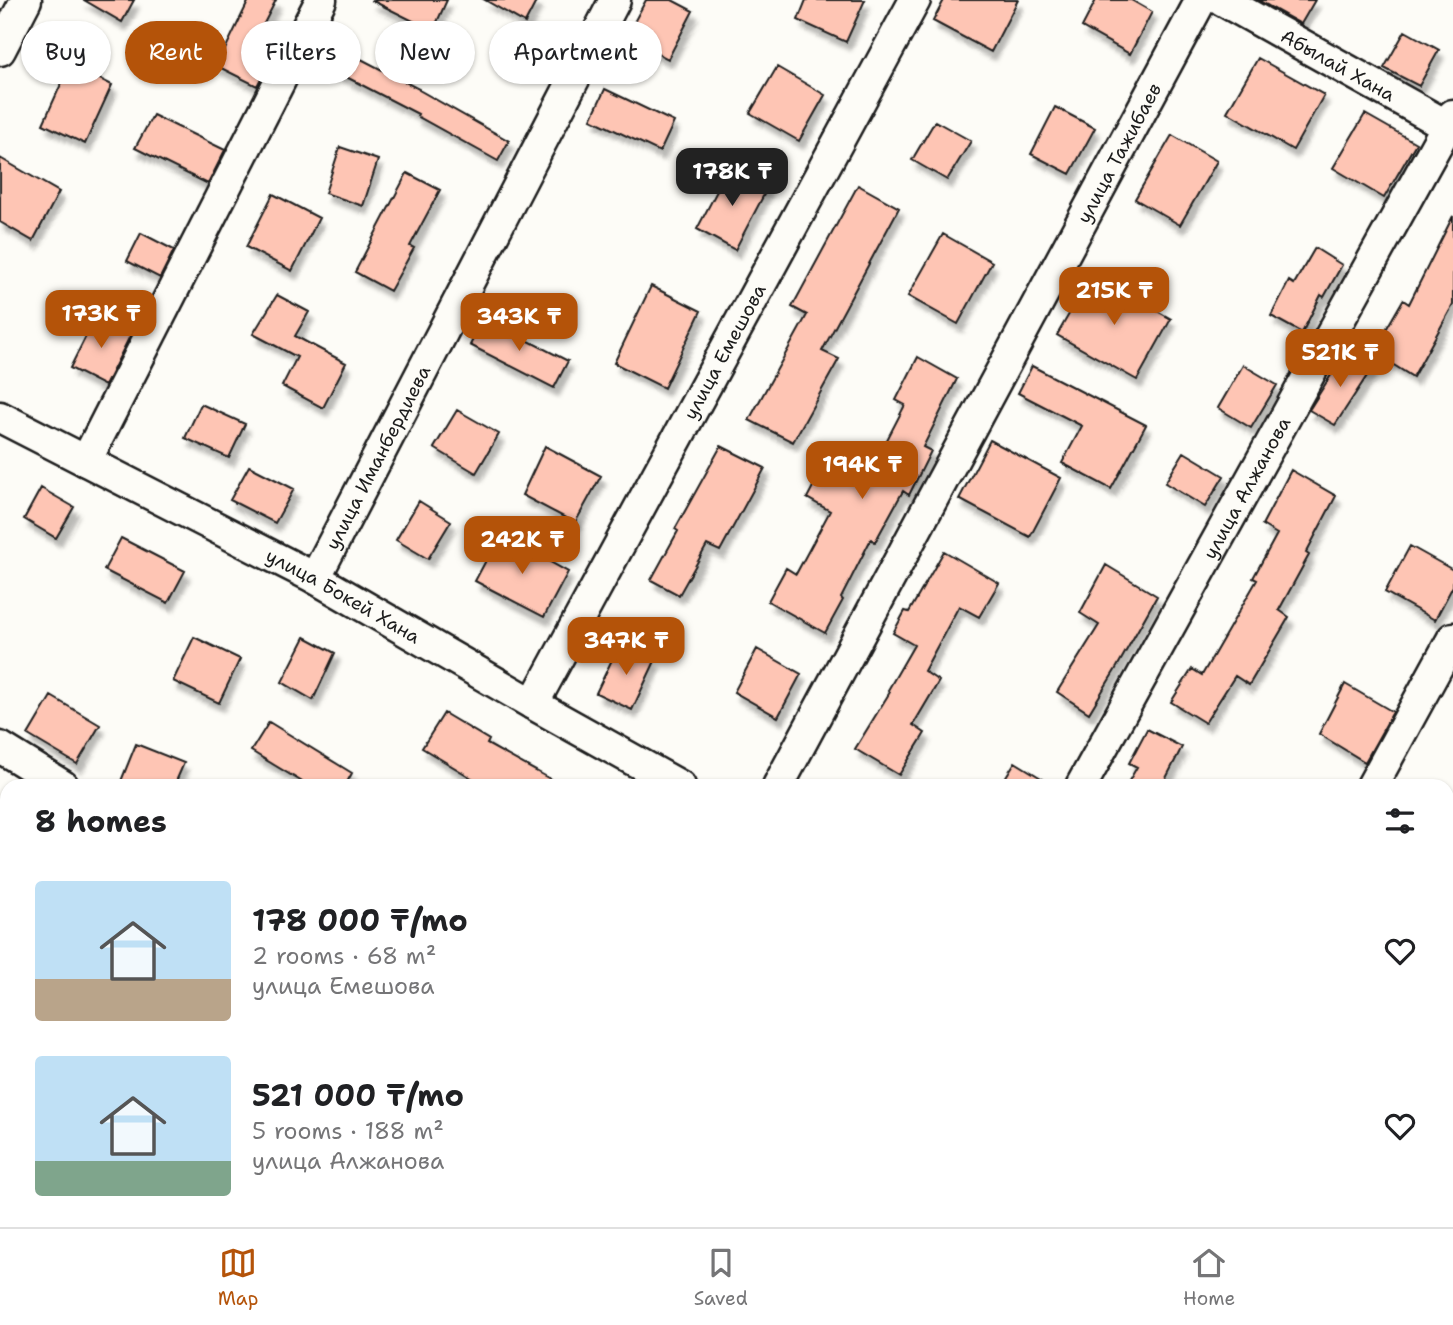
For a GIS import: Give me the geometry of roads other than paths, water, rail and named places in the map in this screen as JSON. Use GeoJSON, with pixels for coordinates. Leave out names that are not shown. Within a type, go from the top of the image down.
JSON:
{"type":"FeatureCollection","features":[{"type":"Feature","properties":{"kind":"street"},"geometry":{"type":"LineString","coordinates":[[0,50],[26,0]]}},
{"type":"Feature","properties":{"kind":"street"},"geometry":{"type":"LineString","coordinates":[[86,461],[321,0]]}},
{"type":"Feature","properties":{"kind":"street","name":"улица Иманбердиева"},"geometry":{"type":"LineString","coordinates":[[314,578],[615,0]]}},
{"type":"Feature","properties":{"kind":"street","name":"улица Емешова"},"geometry":{"type":"LineString","coordinates":[[533,704],[915,0]]}},
{"type":"Feature","properties":{"kind":"street","name":"улица Тажибаев"},"geometry":{"type":"LineString","coordinates":[[782,779],[1202,0]]}},
{"type":"Feature","properties":{"kind":"street","name":"Абылай Хана"},"geometry":{"type":"LineString","coordinates":[[1222,0],[1451,123]]}},
{"type":"Feature","properties":{"kind":"street","name":"улица Алжанова"},"geometry":{"type":"LineString","coordinates":[[1084,779],[1451,123]]}},
{"type":"Feature","properties":{"kind":"street","name":"улица Бокей Хана"},"geometry":{"type":"LineString","coordinates":[[0,417],[314,578],[667,779]]}},
{"type":"Feature","properties":{"kind":"street"},"geometry":{"type":"LineString","coordinates":[[1377,779],[1453,638]]}},
{"type":"Feature","properties":{"kind":"street"},"geometry":{"type":"LineString","coordinates":[[0,747],[52,779]]}}]}
